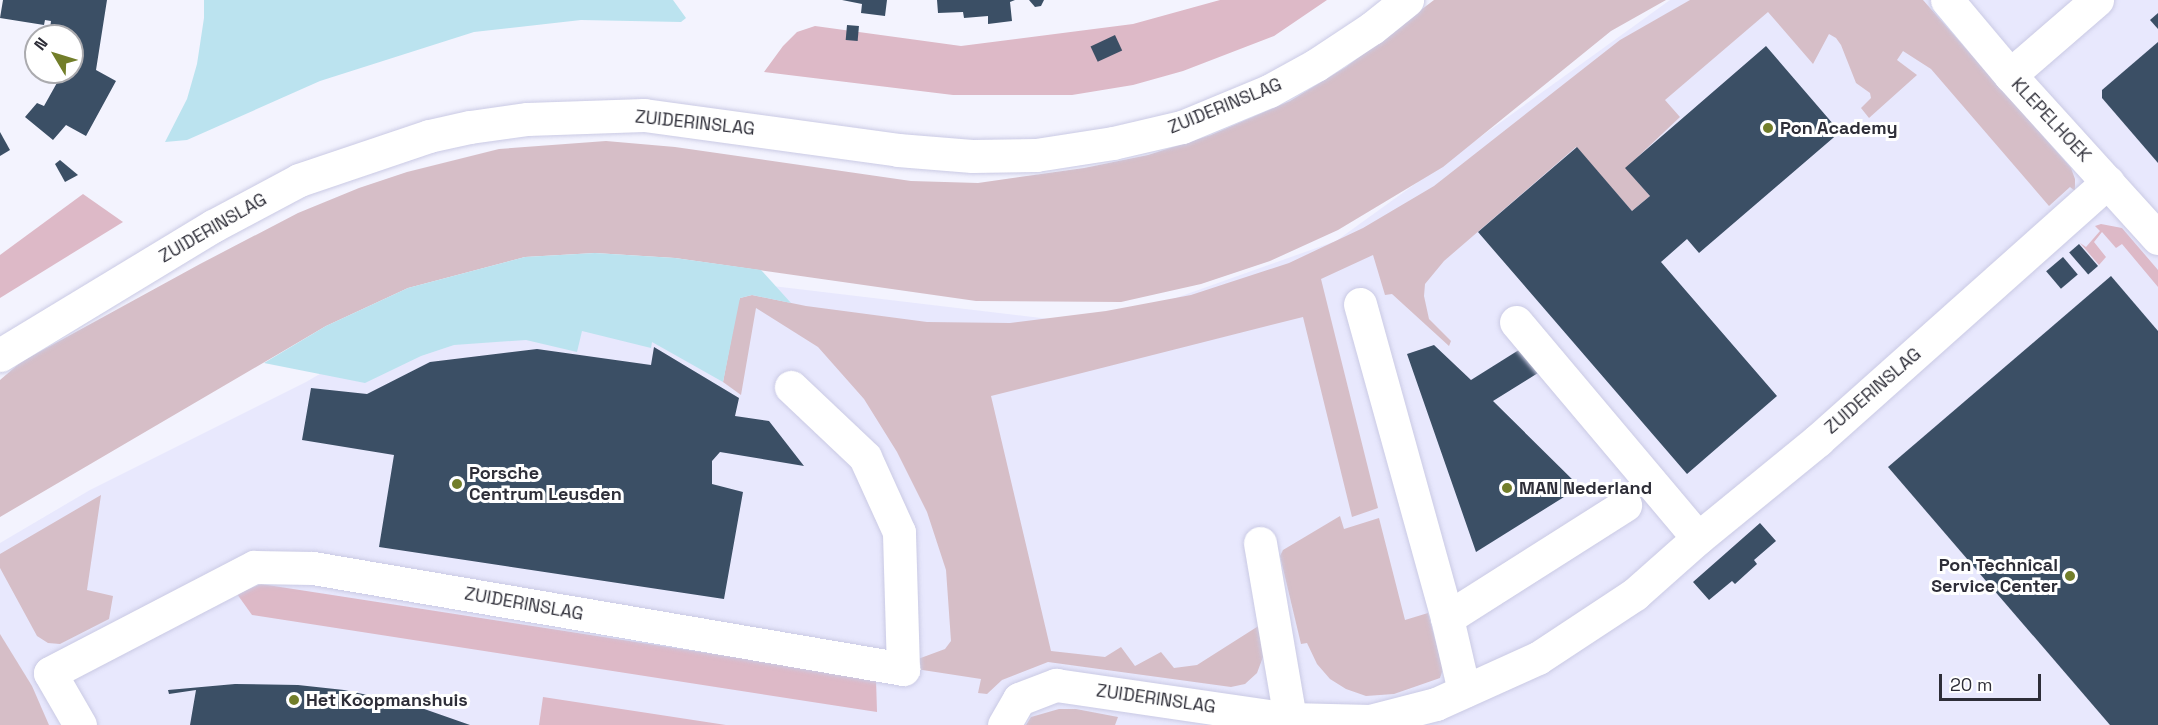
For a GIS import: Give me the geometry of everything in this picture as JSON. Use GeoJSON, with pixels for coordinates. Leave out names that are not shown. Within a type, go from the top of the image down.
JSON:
{"type":"FeatureCollection","features":[{"type":"Feature","properties":{"kind":"street","name":"ZUIDERINSLAG"},"geometry":{"type":"LineString","coordinates":[[0,355],[213,226],[298,180],[429,136],[470,127],[528,119],[644,115],[898,150],[972,156],[1036,154],[1113,143],[1182,127],[1258,95],[1316,65],[1372,28],[1407,0]]}},
{"type":"Feature","properties":{"kind":"street","name":"KLEPELHOEK"},"geometry":{"type":"LineString","coordinates":[[1947,0],[2010,75],[2158,238]]}},
{"type":"Feature","properties":{"kind":"street"},"geometry":{"type":"LineString","coordinates":[[2010,75],[2097,0]]}},
{"type":"Feature","properties":{"kind":"street","name":"ZUIDERINSLAG"},"geometry":{"type":"LineString","coordinates":[[1004,725],[1020,699],[1056,685],[1290,719],[1370,721],[1436,704],[1538,658],[1635,594],[1698,538],[1818,440],[2108,182]]}},
{"type":"Feature","properties":{"kind":"street"},"geometry":{"type":"LineString","coordinates":[[1360,304],[1447,618],[1464,692]]}},
{"type":"Feature","properties":{"kind":"street"},"geometry":{"type":"LineString","coordinates":[[1516,322],[1698,538]]}},
{"type":"Feature","properties":{"kind":"street","name":"ZUIDERINSLAG"},"geometry":{"type":"LineString","coordinates":[[80,725],[50,673],[254,567],[313,568],[903,669],[899,532],[865,457],[791,387]]}},
{"type":"Feature","properties":{"kind":"street"},"geometry":{"type":"LineString","coordinates":[[1447,618],[1624,506]]}},
{"type":"Feature","properties":{"kind":"street"},"geometry":{"type":"LineString","coordinates":[[1260,543],[1290,719]]}},
{"type":"Feature","properties":{"kind":"shaded area"},"geometry":{"type":"Polygon","coordinates":[[[204,0],[673,0],[686,18],[681,22],[581,20],[474,32],[320,81],[187,140],[165,142],[187,99],[197,64],[204,18],[204,0]]]}},
{"type":"Feature","properties":{"kind":"shaded area"},"geometry":{"type":"Polygon","coordinates":[[[1220,0],[1327,0],[1274,36],[1183,71],[1133,85],[1072,95],[953,95],[764,72],[783,46],[797,32],[815,26],[961,46],[1133,24],[1220,0]]]}},
{"type":"Feature","properties":{"kind":"shaded area"},"geometry":{"type":"Polygon","coordinates":[[[1434,0],[1666,0],[1611,31],[1443,167],[1338,230],[1270,261],[1201,284],[1121,302],[976,301],[675,258],[595,253],[525,257],[408,288],[326,326],[0,517],[0,380],[21,362],[200,264],[298,213],[359,188],[407,172],[499,149],[606,141],[675,147],[911,181],[978,183],[1084,168],[1148,155],[1211,135],[1290,101],[1346,67],[1434,0]]]}},
{"type":"Feature","properties":{"kind":"shaded area"},"geometry":{"type":"Polygon","coordinates":[[[1670,0],[2158,0],[2158,725],[0,725],[0,543],[90,490],[306,382],[411,321],[730,281],[1100,325],[1336,241],[1670,0]]]}},
{"type":"Feature","properties":{"kind":"shaded area"},"geometry":{"type":"Polygon","coordinates":[[[1690,0],[1923,0],[2071,168],[2075,179],[2075,191],[2070,187],[2049,206],[1931,69],[1903,51],[1897,60],[1917,75],[1869,118],[1861,108],[1871,98],[1870,93],[1856,83],[1836,38],[1829,34],[1813,64],[1768,12],[1665,100],[1680,117],[1626,168],[1650,196],[1632,211],[1576,147],[1444,261],[1425,284],[1424,296],[1429,319],[1451,341],[1449,346],[1392,294],[1385,295],[1373,255],[1321,279],[1378,508],[1352,517],[1303,317],[991,396],[1051,651],[1105,657],[1121,647],[1135,666],[1161,652],[1174,668],[1197,665],[1260,625],[1263,657],[1257,673],[1245,684],[1231,687],[1048,662],[1002,680],[987,694],[978,693],[981,679],[916,669],[918,659],[945,649],[951,641],[946,570],[927,512],[897,452],[864,399],[818,347],[756,308],[741,395],[723,382],[738,303],[740,298],[752,295],[806,306],[927,322],[1010,323],[1106,311],[1191,295],[1289,263],[1363,228],[1434,186],[1620,40],[1690,0]]]}},
{"type":"Feature","properties":{"kind":"shaded area"},"geometry":{"type":"Polygon","coordinates":[[[83,194],[123,222],[0,298],[0,255],[83,194]]]}},
{"type":"Feature","properties":{"kind":"shaded area"},"geometry":{"type":"Polygon","coordinates":[[[2101,224],[2122,228],[2158,270],[2158,287],[2122,244],[2116,248],[2102,232],[2094,242],[2106,257],[2099,265],[2080,243],[2086,247],[2100,231],[2095,226],[2101,224]]]}},
{"type":"Feature","properties":{"kind":"shaded area"},"geometry":{"type":"Polygon","coordinates":[[[595,253],[675,258],[761,270],[791,303],[752,295],[740,298],[723,382],[652,342],[651,348],[582,331],[577,352],[526,340],[454,345],[421,356],[365,383],[264,363],[326,326],[408,288],[525,257],[595,253]]]}},
{"type":"Feature","properties":{"kind":"shaded area"},"geometry":{"type":"Polygon","coordinates":[[[101,495],[87,590],[113,596],[109,619],[60,644],[48,643],[37,636],[0,568],[0,554],[101,495]]]}},
{"type":"Feature","properties":{"kind":"shaded area"},"geometry":{"type":"Polygon","coordinates":[[[1340,516],[1344,529],[1379,518],[1405,620],[1428,613],[1443,669],[1440,678],[1394,694],[1366,696],[1346,689],[1330,679],[1317,664],[1307,643],[1301,644],[1280,556],[1283,550],[1340,516]]]}},
{"type":"Feature","properties":{"kind":"shaded area"},"geometry":{"type":"Polygon","coordinates":[[[261,584],[876,679],[877,712],[252,615],[237,594],[261,584]]]}},
{"type":"Feature","properties":{"kind":"shaded area"},"geometry":{"type":"Polygon","coordinates":[[[0,634],[32,686],[49,725],[0,725],[0,634]]]}},
{"type":"Feature","properties":{"kind":"shaded area"},"geometry":{"type":"Polygon","coordinates":[[[543,697],[726,725],[539,725],[543,697]]]}},
{"type":"Feature","properties":{"kind":"shaded area"},"geometry":{"type":"Polygon","coordinates":[[[1059,709],[1076,709],[1118,717],[1115,725],[1026,725],[1031,717],[1059,709]]]}},
{"type":"Feature","properties":{"kind":"building"},"geometry":{"type":"Polygon","coordinates":[[[3,0],[107,0],[96,70],[116,81],[86,136],[66,125],[53,140],[25,117],[37,103],[44,106],[56,84],[84,84],[84,24],[51,24],[51,21],[45,20],[44,24],[38,24],[0,18],[3,0]]]}},
{"type":"Feature","properties":{"kind":"building"},"geometry":{"type":"Polygon","coordinates":[[[842,0],[887,0],[885,16],[861,13],[862,4],[842,0]]]}},
{"type":"Feature","properties":{"kind":"building"},"geometry":{"type":"Polygon","coordinates":[[[937,0],[1015,0],[1010,2],[1012,21],[988,24],[988,16],[964,18],[963,12],[938,13],[937,0]]]}},
{"type":"Feature","properties":{"kind":"building"},"geometry":{"type":"Polygon","coordinates":[[[1029,0],[1044,0],[1041,6],[1035,7],[1029,0]]]}},
{"type":"Feature","properties":{"kind":"building"},"geometry":{"type":"Polygon","coordinates":[[[2158,13],[2158,29],[2150,20],[2158,13]]]}},
{"type":"Feature","properties":{"kind":"building"},"geometry":{"type":"Polygon","coordinates":[[[847,25],[859,26],[858,41],[846,40],[847,25]]]}},
{"type":"Feature","properties":{"kind":"building"},"geometry":{"type":"Polygon","coordinates":[[[1115,35],[1122,50],[1098,62],[1091,46],[1115,35]]]}},
{"type":"Feature","properties":{"kind":"building"},"geometry":{"type":"Polygon","coordinates":[[[2158,42],[2158,163],[2102,98],[2102,90],[2158,42]]]}},
{"type":"Feature","properties":{"kind":"building"},"geometry":{"type":"Polygon","coordinates":[[[1766,46],[1840,132],[1699,253],[1687,239],[1661,262],[1777,396],[1687,474],[1478,232],[1577,147],[1632,211],[1650,196],[1625,168],[1766,46]]]}},
{"type":"Feature","properties":{"kind":"building"},"geometry":{"type":"Polygon","coordinates":[[[0,132],[10,150],[0,156],[0,132]]]}},
{"type":"Feature","properties":{"kind":"building"},"geometry":{"type":"Polygon","coordinates":[[[60,160],[78,175],[65,182],[55,164],[60,160]]]}},
{"type":"Feature","properties":{"kind":"building"},"geometry":{"type":"Polygon","coordinates":[[[2079,244],[2098,266],[2088,274],[2069,253],[2079,244]]]}},
{"type":"Feature","properties":{"kind":"building"},"geometry":{"type":"Polygon","coordinates":[[[2063,257],[2078,275],[2061,289],[2046,271],[2063,257]]]}},
{"type":"Feature","properties":{"kind":"building","name":"Pon Technical Service Center"},"geometry":{"type":"Polygon","coordinates":[[[2111,276],[2158,331],[2158,725],[2110,725],[1888,467],[2111,276]]]}},
{"type":"Feature","properties":{"kind":"building"},"geometry":{"type":"Polygon","coordinates":[[[1434,345],[1471,380],[1522,348],[1538,373],[1493,401],[1580,487],[1476,552],[1407,354],[1434,345]]]}},
{"type":"Feature","properties":{"kind":"building"},"geometry":{"type":"Polygon","coordinates":[[[654,347],[739,398],[735,416],[769,421],[804,466],[720,452],[712,461],[712,484],[743,492],[724,599],[379,547],[394,455],[302,440],[311,388],[367,394],[430,362],[537,349],[651,365],[654,347]]]}},
{"type":"Feature","properties":{"kind":"building"},"geometry":{"type":"Polygon","coordinates":[[[1760,523],[1776,541],[1754,560],[1757,564],[1735,584],[1732,581],[1709,600],[1693,582],[1760,523]]]}},
{"type":"Feature","properties":{"kind":"building","name":"Het Koopmanshuis"},"geometry":{"type":"Polygon","coordinates":[[[235,684],[298,685],[344,690],[410,704],[470,725],[190,725],[196,690],[169,694],[168,690],[235,684]]]}},
{"type":"Feature","properties":{"kind":"place","name":"Pon Academy"},"geometry":{"type":"Point","coordinates":[1768,128]}},
{"type":"Feature","properties":{"kind":"place","name":"Porsche Centrum Leusden"},"geometry":{"type":"Point","coordinates":[457,484]}},
{"type":"Feature","properties":{"kind":"place","name":"MAN Nederland"},"geometry":{"type":"Point","coordinates":[1507,488]}},
{"type":"Feature","properties":{"kind":"place","name":"Pon Technical Service Center"},"geometry":{"type":"Point","coordinates":[2070,576]}},
{"type":"Feature","properties":{"kind":"place","name":"Het Koopmanshuis"},"geometry":{"type":"Point","coordinates":[294,700]}}]}
